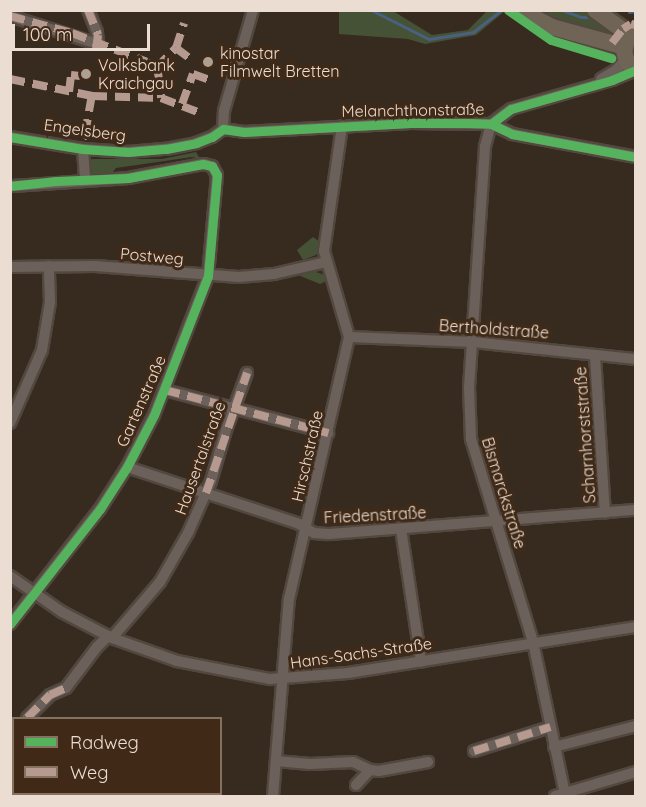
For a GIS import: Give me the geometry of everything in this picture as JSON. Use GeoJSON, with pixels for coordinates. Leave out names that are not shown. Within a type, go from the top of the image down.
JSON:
{"type":"FeatureCollection","features":[{"type":"Feature","properties":{"kind":"main road"},"geometry":{"type":"LineString","coordinates":[[520,10],[552,27],[631,52]]}},
{"type":"Feature","properties":{"kind":"main road"},"geometry":{"type":"LineString","coordinates":[[595,10],[631,52]]}},
{"type":"Feature","properties":{"kind":"street"},"geometry":{"type":"LineString","coordinates":[[10,16],[98,44],[97,32],[87,10]]}},
{"type":"Feature","properties":{"kind":"street"},"geometry":{"type":"LineString","coordinates":[[223,129],[224,111],[254,10]]}},
{"type":"Feature","properties":{"kind":"street"},"geometry":{"type":"LineString","coordinates":[[491,124],[511,109],[590,86],[616,70],[631,52]]}},
{"type":"Feature","properties":{"kind":"street","name":"Melanchthonstraße"},"geometry":{"type":"LineString","coordinates":[[223,129],[244,132],[434,122],[491,124],[512,134],[636,157]]}},
{"type":"Feature","properties":{"kind":"street","name":"Bismarckstraße"},"geometry":{"type":"LineString","coordinates":[[491,124],[485,147],[469,403],[471,440],[534,642],[554,747],[560,795]]}},
{"type":"Feature","properties":{"kind":"street","name":"Hirschstraße"},"geometry":{"type":"LineString","coordinates":[[273,796],[289,599],[349,338],[326,262],[324,239],[342,126]]}},
{"type":"Feature","properties":{"kind":"street","name":"Engelsberg"},"geometry":{"type":"LineString","coordinates":[[10,137],[83,149],[128,152],[166,149],[204,140],[223,129]]}},
{"type":"Feature","properties":{"kind":"street"},"geometry":{"type":"LineString","coordinates":[[14,186],[85,180],[83,149]]}},
{"type":"Feature","properties":{"kind":"street","name":"Gartenstraße"},"geometry":{"type":"LineString","coordinates":[[10,624],[85,531],[127,467],[165,390],[208,276],[217,176],[212,166],[203,164],[128,178],[85,180]]}},
{"type":"Feature","properties":{"kind":"street","name":"Postweg"},"geometry":{"type":"LineString","coordinates":[[10,267],[95,266],[208,276],[274,274],[326,262]]}},
{"type":"Feature","properties":{"kind":"street"},"geometry":{"type":"LineString","coordinates":[[10,423],[42,350],[50,309],[49,266]]}},
{"type":"Feature","properties":{"kind":"street","name":"Bertholdstraße"},"geometry":{"type":"LineString","coordinates":[[349,338],[473,342],[636,359]]}},
{"type":"Feature","properties":{"kind":"street","name":"Scharnhorststraße"},"geometry":{"type":"LineString","coordinates":[[596,356],[606,513]]}},
{"type":"Feature","properties":{"kind":"street","name":"Hausertalstraße"},"geometry":{"type":"LineString","coordinates":[[28,717],[50,695],[66,688],[97,647],[110,637],[166,573],[206,493],[233,408],[247,373]]}},
{"type":"Feature","properties":{"kind":"street"},"geometry":{"type":"LineString","coordinates":[[165,390],[328,433]]}},
{"type":"Feature","properties":{"kind":"street","name":"Friedenstraße"},"geometry":{"type":"LineString","coordinates":[[127,467],[314,533],[400,529],[636,510]]}},
{"type":"Feature","properties":{"kind":"street"},"geometry":{"type":"LineString","coordinates":[[400,529],[422,661]]}},
{"type":"Feature","properties":{"kind":"street","name":"Hans-Sachs-Straße"},"geometry":{"type":"LineString","coordinates":[[10,576],[62,612],[110,637],[198,666],[284,680],[348,673],[636,627]]}},
{"type":"Feature","properties":{"kind":"street"},"geometry":{"type":"LineString","coordinates":[[554,747],[636,726]]}},
{"type":"Feature","properties":{"kind":"street"},"geometry":{"type":"LineString","coordinates":[[474,751],[550,727]]}},
{"type":"Feature","properties":{"kind":"street"},"geometry":{"type":"LineString","coordinates":[[276,760],[310,764],[353,762],[370,770],[428,762]]}},
{"type":"Feature","properties":{"kind":"street"},"geometry":{"type":"LineString","coordinates":[[356,785],[370,770]]}},
{"type":"Feature","properties":{"kind":"street"},"geometry":{"type":"LineString","coordinates":[[560,795],[636,771]]}},
{"type":"Feature","properties":{"kind":"green space"},"geometry":{"type":"Polygon","coordinates":[[[339,11],[393,11],[432,35],[468,30],[487,11],[505,11],[476,35],[425,44],[408,39],[339,34],[339,11]]]}},
{"type":"Feature","properties":{"kind":"green space"},"geometry":{"type":"Polygon","coordinates":[[[526,11],[584,11],[616,29],[610,37],[526,11]]]}},
{"type":"Feature","properties":{"kind":"green space"},"geometry":{"type":"Polygon","coordinates":[[[196,152],[200,159],[192,157],[116,168],[110,176],[93,175],[88,172],[89,162],[92,159],[162,159],[196,152]]]}},
{"type":"Feature","properties":{"kind":"green space"},"geometry":{"type":"Polygon","coordinates":[[[313,237],[320,242],[319,250],[316,255],[303,260],[297,250],[313,237]]]}},
{"type":"Feature","properties":{"kind":"green space"},"geometry":{"type":"Polygon","coordinates":[[[313,271],[325,275],[328,280],[320,284],[298,275],[313,271]]]}},
{"type":"Feature","properties":{"kind":"waterway"},"geometry":{"type":"LineString","coordinates":[[371,10],[429,39],[473,32],[501,10]]}},
{"type":"Feature","properties":{"kind":"waterway"},"geometry":{"type":"LineString","coordinates":[[562,10],[581,17],[594,17]]}},
{"type":"Feature","properties":{"kind":"waterway"},"geometry":{"type":"LineString","coordinates":[[629,12],[636,11]]}},
{"type":"Feature","properties":{"kind":"marked path"},"geometry":{"type":"LineString","coordinates":[[88,10],[98,35],[96,50]]}},
{"type":"Feature","properties":{"kind":"marked path"},"geometry":{"type":"LineString","coordinates":[[10,16],[72,33],[147,62],[158,72],[161,98]]}},
{"type":"Feature","properties":{"kind":"marked path"},"geometry":{"type":"LineString","coordinates":[[156,68],[176,48],[184,23]]}},
{"type":"Feature","properties":{"kind":"marked path"},"geometry":{"type":"LineString","coordinates":[[612,43],[623,29],[631,24],[636,25]]}},
{"type":"Feature","properties":{"kind":"marked path"},"geometry":{"type":"LineString","coordinates":[[176,48],[193,61]]}},
{"type":"Feature","properties":{"kind":"marked path"},"geometry":{"type":"LineString","coordinates":[[182,104],[193,74],[212,81]]}},
{"type":"Feature","properties":{"kind":"marked path"},"geometry":{"type":"LineString","coordinates":[[69,92],[71,75],[80,76]]}},
{"type":"Feature","properties":{"kind":"marked path"},"geometry":{"type":"LineString","coordinates":[[10,79],[92,96],[161,98],[203,114]]}},
{"type":"Feature","properties":{"kind":"marked path"},"geometry":{"type":"LineString","coordinates":[[89,138],[85,134],[92,96]]}},
{"type":"Feature","properties":{"kind":"marked path"},"geometry":{"type":"LineString","coordinates":[[206,493],[247,373]]}},
{"type":"Feature","properties":{"kind":"marked path"},"geometry":{"type":"LineString","coordinates":[[165,390],[328,433]]}},
{"type":"Feature","properties":{"kind":"marked path"},"geometry":{"type":"LineString","coordinates":[[28,717],[50,695],[66,688]]}},
{"type":"Feature","properties":{"kind":"marked path"},"geometry":{"type":"LineString","coordinates":[[474,751],[550,727]]}},
{"type":"Feature","properties":{"kind":"cycle path"},"geometry":{"type":"LineString","coordinates":[[508,10],[551,40],[611,58]]}},
{"type":"Feature","properties":{"kind":"cycle path"},"geometry":{"type":"LineString","coordinates":[[491,124],[511,109],[612,80],[636,70]]}},
{"type":"Feature","properties":{"kind":"cycle path"},"geometry":{"type":"LineString","coordinates":[[10,137],[83,149],[128,152],[166,149],[196,143],[212,137],[223,129],[244,132],[411,123],[468,123],[491,124],[512,134],[636,157]]}},
{"type":"Feature","properties":{"kind":"cycle path"},"geometry":{"type":"LineString","coordinates":[[10,186],[56,181],[128,178],[203,164],[212,166],[217,175],[208,276],[154,415],[127,467],[100,509],[10,624]]}},
{"type":"Feature","properties":{"kind":"place","name":"kinostar Filmwelt Bretten"},"geometry":{"type":"Point","coordinates":[208,62]}},
{"type":"Feature","properties":{"kind":"place","name":"Volksbank Kraichgau"},"geometry":{"type":"Point","coordinates":[86,74]}}]}
